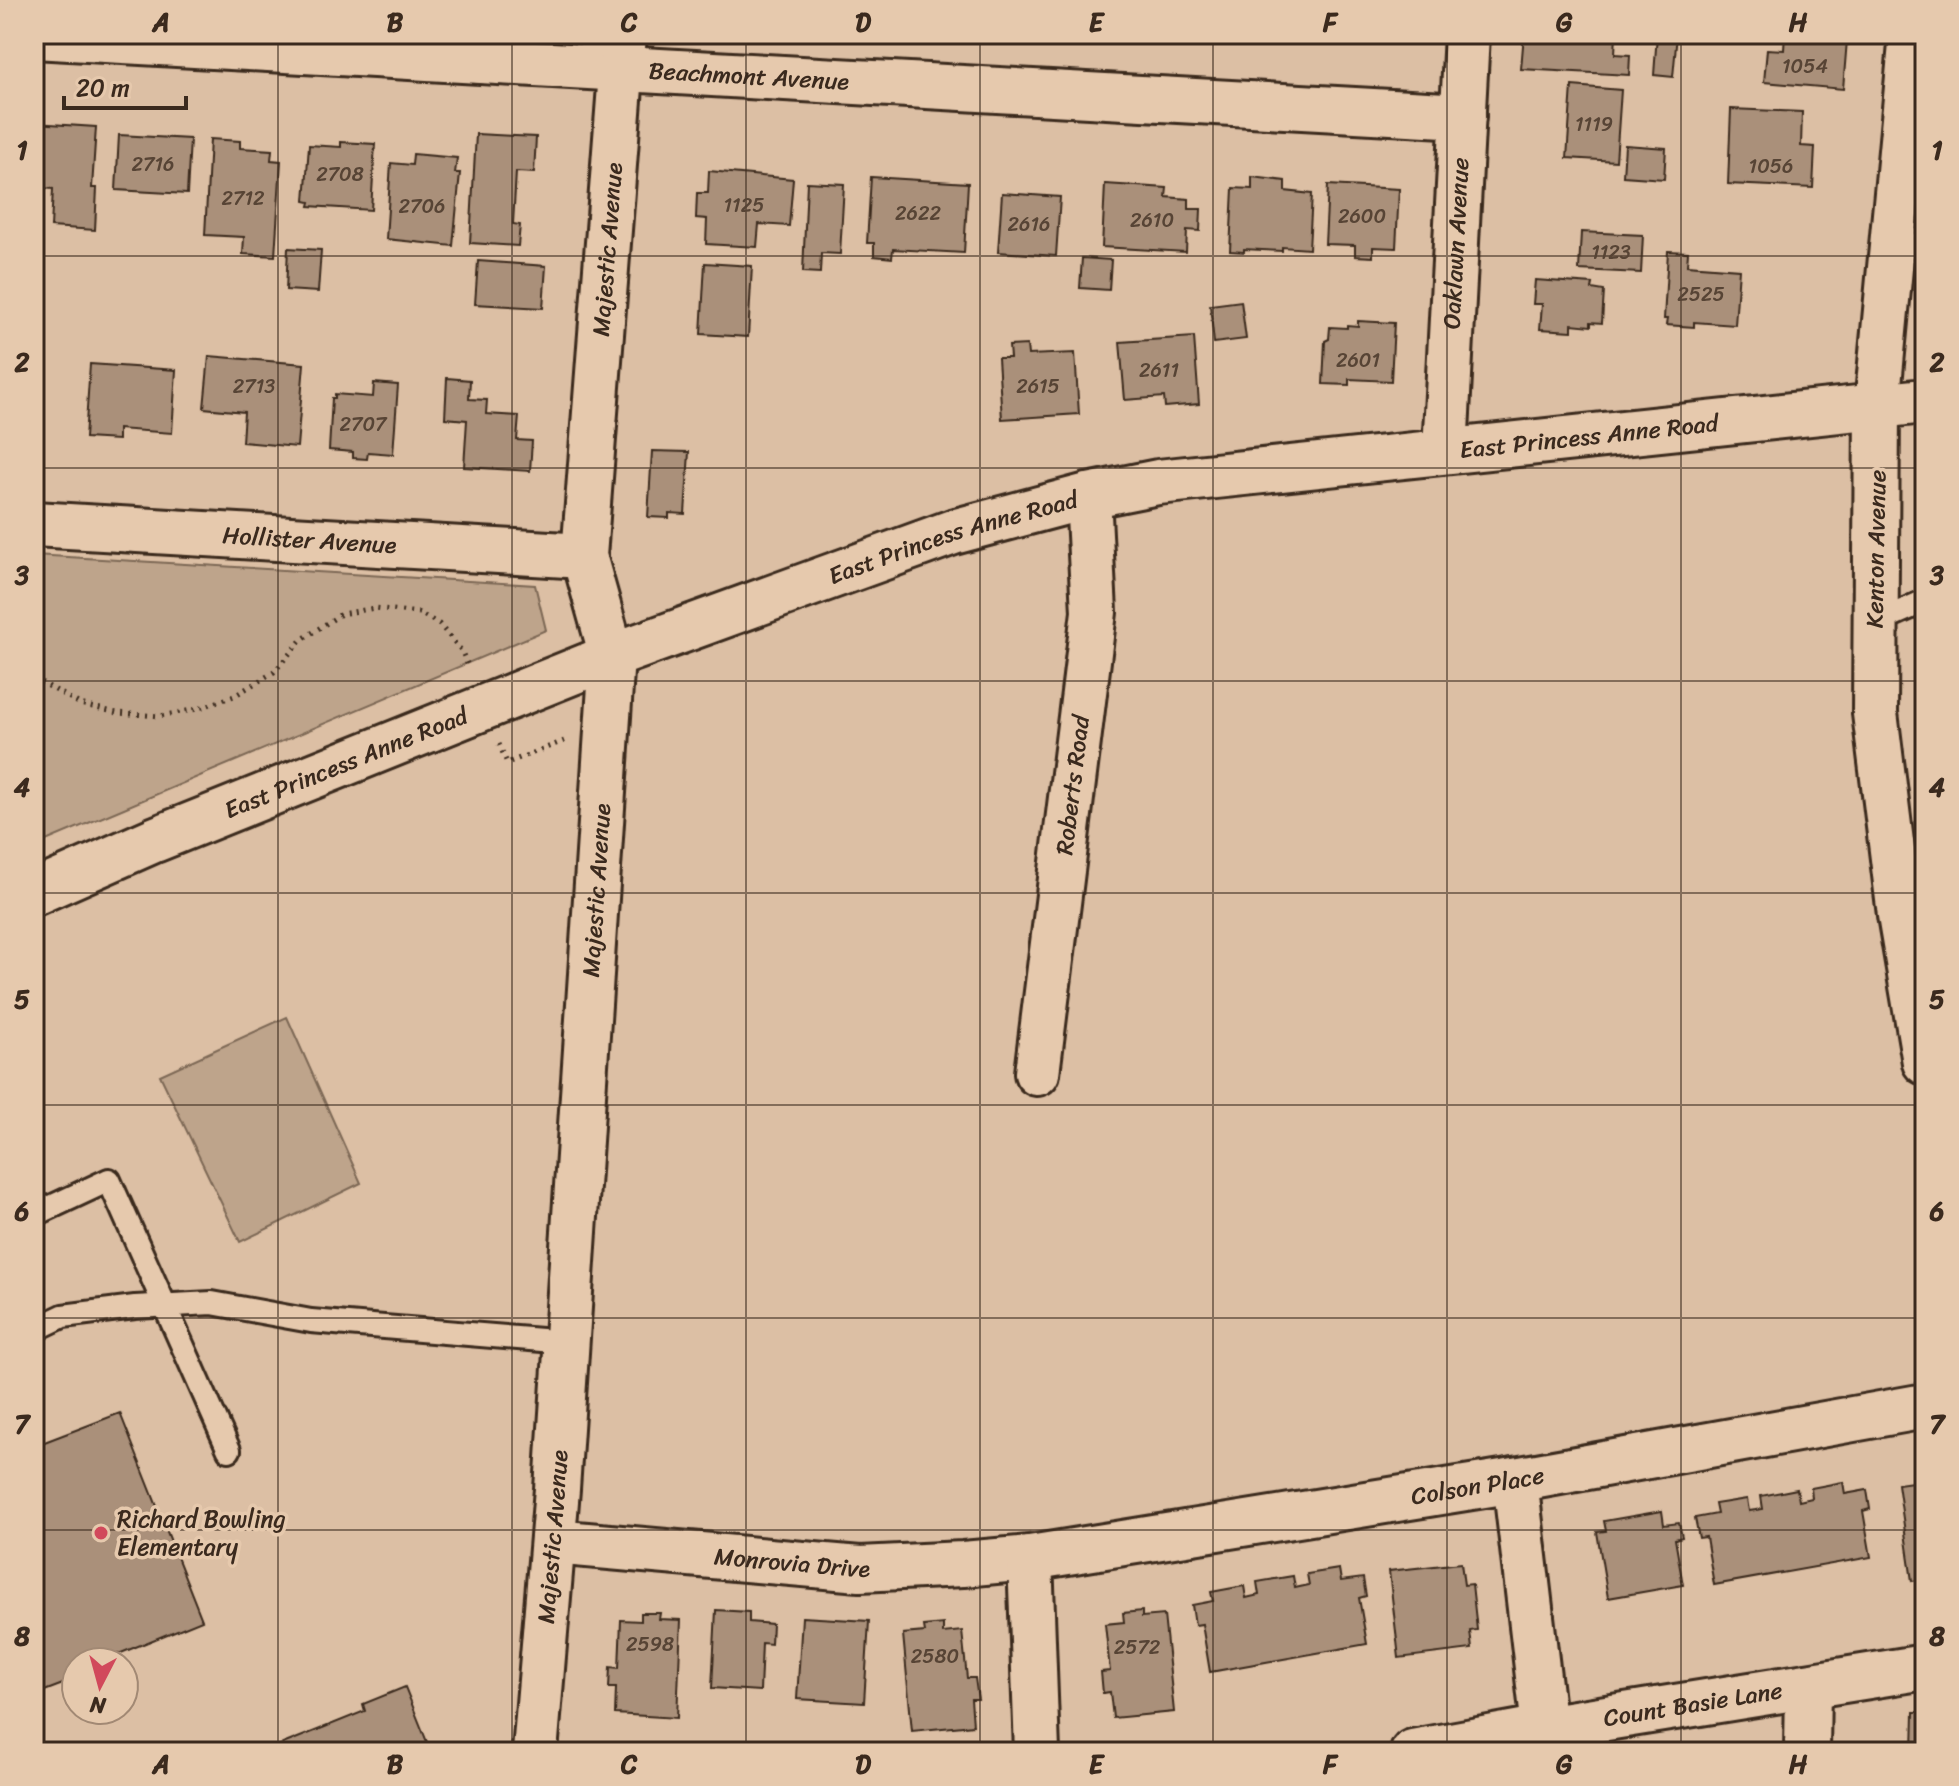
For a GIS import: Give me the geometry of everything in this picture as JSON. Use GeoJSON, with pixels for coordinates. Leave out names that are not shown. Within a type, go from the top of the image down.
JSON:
{"type":"FeatureCollection","features":[{"type":"Feature","properties":{"kind":"street","name":"Oaklawn Avenue"},"geometry":{"type":"LineString","coordinates":[[1445,451],[1467,34]]}},
{"type":"Feature","properties":{"kind":"street","name":"Kenton Avenue"},"geometry":{"type":"LineString","coordinates":[[1912,34],[1877,406],[1875,713],[1900,915],[1925,1062]]}},
{"type":"Feature","properties":{"kind":"street","name":"Beachmont Avenue"},"geometry":{"type":"LineString","coordinates":[[34,36],[623,52],[1463,116]]}},
{"type":"Feature","properties":{"kind":"street","name":"Majestic Avenue"},"geometry":{"type":"LineString","coordinates":[[535,1752],[553,1542],[612,656],[584,556],[623,52]]}},
{"type":"Feature","properties":{"kind":"street","name":"East Princess Anne Road"},"geometry":{"type":"LineString","coordinates":[[34,893],[154,840],[612,656],[953,532],[1088,496],[1158,482],[1925,401]]}},
{"type":"Feature","properties":{"kind":"street","name":"Roberts Road"},"geometry":{"type":"LineString","coordinates":[[1037,1073],[1094,612],[1088,496]]}},
{"type":"Feature","properties":{"kind":"street","name":"Hollister Avenue"},"geometry":{"type":"LineString","coordinates":[[34,524],[584,556]]}},
{"type":"Feature","properties":{"kind":"street","name":"Colson Place"},"geometry":{"type":"LineString","coordinates":[[1030,1558],[1515,1480],[1925,1406]]}},
{"type":"Feature","properties":{"kind":"street"},"geometry":{"type":"LineString","coordinates":[[1515,1480],[1544,1740]]}},
{"type":"Feature","properties":{"kind":"street","name":"Monrovia Drive"},"geometry":{"type":"LineString","coordinates":[[553,1542],[860,1569],[1030,1558]]}},
{"type":"Feature","properties":{"kind":"street"},"geometry":{"type":"LineString","coordinates":[[1030,1558],[1037,1752]]}},
{"type":"Feature","properties":{"kind":"street","name":"Count Basie Lane"},"geometry":{"type":"LineString","coordinates":[[1413,1752],[1544,1740],[1808,1686],[1925,1667]]}},
{"type":"Feature","properties":{"kind":"street"},"geometry":{"type":"LineString","coordinates":[[1807,1752],[1808,1686]]}},
{"type":"Feature","properties":{"kind":"lane"},"geometry":{"type":"LineString","coordinates":[[1875,623],[1925,601]]}},
{"type":"Feature","properties":{"kind":"lane"},"geometry":{"type":"LineString","coordinates":[[34,1215],[109,1180],[229,1450]]}},
{"type":"Feature","properties":{"kind":"lane"},"geometry":{"type":"LineString","coordinates":[[34,1330],[63,1316],[212,1303],[311,1321],[566,1342]]}},
{"type":"Feature","properties":{"kind":"path"},"geometry":{"type":"LineString","coordinates":[[34,678],[80,704],[117,713],[160,716],[197,709],[234,696],[274,672],[301,640],[341,614],[375,608],[419,613],[439,624],[461,650],[507,763],[608,724]]}},
{"type":"Feature","properties":{"kind":"shaded area"},"geometry":{"type":"Polygon","coordinates":[[[34,555],[535,585],[546,630],[34,846],[34,555]]]}},
{"type":"Feature","properties":{"kind":"shaded area"},"geometry":{"type":"Polygon","coordinates":[[[287,1017],[361,1183],[240,1242],[160,1075],[287,1017]]]}},
{"type":"Feature","properties":{"kind":"building"},"geometry":{"type":"Polygon","coordinates":[[[1379,34],[1379,38],[1344,36],[1379,34]]]}},
{"type":"Feature","properties":{"kind":"building"},"geometry":{"type":"Polygon","coordinates":[[[1524,34],[1616,34],[1615,54],[1630,55],[1629,75],[1521,69],[1524,34]]]}},
{"type":"Feature","properties":{"kind":"building"},"geometry":{"type":"Polygon","coordinates":[[[1657,34],[1677,34],[1673,77],[1654,75],[1657,34]]]}},
{"type":"Feature","properties":{"kind":"building"},"geometry":{"type":"Polygon","coordinates":[[[1785,34],[1847,40],[1843,89],[1764,82],[1767,49],[1784,50],[1785,34]]]}},
{"type":"Feature","properties":{"kind":"building"},"geometry":{"type":"Polygon","coordinates":[[[1572,86],[1621,90],[1616,161],[1567,158],[1572,86]]]}},
{"type":"Feature","properties":{"kind":"building"},"geometry":{"type":"Polygon","coordinates":[[[1731,109],[1802,112],[1801,146],[1815,147],[1813,188],[1728,184],[1731,109]]]}},
{"type":"Feature","properties":{"kind":"building"},"geometry":{"type":"Polygon","coordinates":[[[34,123],[96,127],[92,188],[97,188],[95,230],[51,227],[53,189],[34,187],[34,123]]]}},
{"type":"Feature","properties":{"kind":"building"},"geometry":{"type":"Polygon","coordinates":[[[476,134],[536,137],[534,173],[516,172],[513,224],[520,225],[518,246],[470,243],[476,134]]]}},
{"type":"Feature","properties":{"kind":"building"},"geometry":{"type":"Polygon","coordinates":[[[119,135],[190,139],[187,194],[116,190],[119,135]]]}},
{"type":"Feature","properties":{"kind":"building"},"geometry":{"type":"Polygon","coordinates":[[[210,139],[240,141],[240,148],[272,150],[271,160],[281,161],[275,256],[243,254],[244,237],[205,235],[210,139]]]}},
{"type":"Feature","properties":{"kind":"building"},"geometry":{"type":"Polygon","coordinates":[[[341,142],[375,144],[371,210],[309,206],[310,202],[305,201],[309,145],[341,147],[341,142]]]}},
{"type":"Feature","properties":{"kind":"building"},"geometry":{"type":"Polygon","coordinates":[[[1625,145],[1666,148],[1664,179],[1623,176],[1625,145]]]}},
{"type":"Feature","properties":{"kind":"building"},"geometry":{"type":"Polygon","coordinates":[[[413,154],[457,158],[455,173],[460,173],[453,246],[386,239],[391,163],[412,165],[413,154]]]}},
{"type":"Feature","properties":{"kind":"building"},"geometry":{"type":"Polygon","coordinates":[[[709,171],[793,179],[789,226],[759,224],[757,247],[706,244],[707,219],[696,218],[697,193],[708,193],[709,171]]]}},
{"type":"Feature","properties":{"kind":"building"},"geometry":{"type":"Polygon","coordinates":[[[871,177],[968,183],[964,253],[893,249],[892,258],[874,256],[874,243],[867,243],[871,177]]]}},
{"type":"Feature","properties":{"kind":"building"},"geometry":{"type":"Polygon","coordinates":[[[1252,177],[1285,181],[1285,191],[1312,194],[1309,249],[1282,247],[1282,251],[1230,251],[1233,188],[1252,189],[1252,177]]]}},
{"type":"Feature","properties":{"kind":"building"},"geometry":{"type":"Polygon","coordinates":[[[807,182],[844,184],[840,254],[821,253],[820,273],[803,272],[807,182]]]}},
{"type":"Feature","properties":{"kind":"building"},"geometry":{"type":"Polygon","coordinates":[[[1105,184],[1167,188],[1166,197],[1189,199],[1189,209],[1201,209],[1200,231],[1187,230],[1186,252],[1102,247],[1105,184]]]}},
{"type":"Feature","properties":{"kind":"building"},"geometry":{"type":"Polygon","coordinates":[[[1328,185],[1399,189],[1396,248],[1373,247],[1373,257],[1355,256],[1355,245],[1325,244],[1328,185]]]}},
{"type":"Feature","properties":{"kind":"building"},"geometry":{"type":"Polygon","coordinates":[[[1002,193],[1060,197],[1056,256],[998,252],[1002,193]]]}},
{"type":"Feature","properties":{"kind":"building"},"geometry":{"type":"Polygon","coordinates":[[[1581,232],[1643,235],[1641,273],[1579,270],[1581,232]]]}},
{"type":"Feature","properties":{"kind":"building"},"geometry":{"type":"Polygon","coordinates":[[[288,248],[321,250],[318,292],[286,290],[288,248]]]}},
{"type":"Feature","properties":{"kind":"building"},"geometry":{"type":"Polygon","coordinates":[[[1668,251],[1688,252],[1687,265],[1739,269],[1735,325],[1694,322],[1694,327],[1666,325],[1668,251]]]}},
{"type":"Feature","properties":{"kind":"building"},"geometry":{"type":"Polygon","coordinates":[[[1082,258],[1111,260],[1109,290],[1080,288],[1082,258]]]}},
{"type":"Feature","properties":{"kind":"building"},"geometry":{"type":"Polygon","coordinates":[[[478,261],[546,266],[543,308],[475,304],[478,261]]]}},
{"type":"Feature","properties":{"kind":"building"},"geometry":{"type":"Polygon","coordinates":[[[705,263],[752,266],[748,337],[701,334],[705,263]]]}},
{"type":"Feature","properties":{"kind":"building"},"geometry":{"type":"Polygon","coordinates":[[[1535,280],[1593,284],[1592,289],[1604,291],[1602,323],[1591,322],[1591,326],[1572,324],[1572,331],[1540,329],[1542,304],[1533,304],[1535,280]]]}},
{"type":"Feature","properties":{"kind":"building"},"geometry":{"type":"Polygon","coordinates":[[[34,288],[44,289],[40,343],[34,342],[34,288]]]}},
{"type":"Feature","properties":{"kind":"building"},"geometry":{"type":"Polygon","coordinates":[[[1241,301],[1246,339],[1214,343],[1210,305],[1241,301]]]}},
{"type":"Feature","properties":{"kind":"building"},"geometry":{"type":"Polygon","coordinates":[[[1358,321],[1394,323],[1391,381],[1349,379],[1349,385],[1323,384],[1325,341],[1329,339],[1330,327],[1358,326],[1358,321]]]}},
{"type":"Feature","properties":{"kind":"building"},"geometry":{"type":"Polygon","coordinates":[[[1194,337],[1199,404],[1165,407],[1164,397],[1125,400],[1120,342],[1194,337]]]}},
{"type":"Feature","properties":{"kind":"building"},"geometry":{"type":"Polygon","coordinates":[[[1027,345],[1028,355],[1075,353],[1079,414],[1002,419],[998,358],[1010,358],[1009,346],[1027,345]]]}},
{"type":"Feature","properties":{"kind":"building"},"geometry":{"type":"Polygon","coordinates":[[[209,356],[304,364],[297,447],[242,442],[244,412],[204,408],[209,356]]]}},
{"type":"Feature","properties":{"kind":"building"},"geometry":{"type":"Polygon","coordinates":[[[90,364],[176,370],[172,433],[118,429],[118,440],[85,438],[90,364]]]}},
{"type":"Feature","properties":{"kind":"building"},"geometry":{"type":"Polygon","coordinates":[[[447,378],[470,380],[469,399],[487,400],[486,414],[519,416],[517,440],[532,441],[530,471],[464,467],[467,420],[445,418],[447,378]]]}},
{"type":"Feature","properties":{"kind":"building"},"geometry":{"type":"Polygon","coordinates":[[[374,383],[398,385],[393,454],[368,452],[367,459],[353,458],[353,452],[329,450],[332,398],[335,394],[373,397],[374,383]]]}},
{"type":"Feature","properties":{"kind":"building"},"geometry":{"type":"Polygon","coordinates":[[[652,451],[689,452],[685,514],[669,513],[669,518],[648,517],[652,451]]]}},
{"type":"Feature","properties":{"kind":"building","name":"Richard Bowling Elementary"},"geometry":{"type":"Polygon","coordinates":[[[120,1413],[202,1620],[138,1646],[60,1646],[60,1685],[34,1695],[34,1446],[120,1413]]]}},
{"type":"Feature","properties":{"kind":"building"},"geometry":{"type":"Polygon","coordinates":[[[1925,1474],[1925,1579],[1912,1581],[1898,1484],[1920,1481],[1919,1475],[1925,1474]]]}},
{"type":"Feature","properties":{"kind":"building"},"geometry":{"type":"Polygon","coordinates":[[[1843,1482],[1845,1494],[1867,1490],[1870,1509],[1863,1511],[1871,1557],[1714,1585],[1706,1537],[1699,1538],[1695,1518],[1717,1514],[1715,1504],[1747,1499],[1749,1511],[1763,1509],[1761,1496],[1797,1489],[1799,1501],[1812,1498],[1811,1488],[1843,1482]]]}},
{"type":"Feature","properties":{"kind":"building"},"geometry":{"type":"Polygon","coordinates":[[[1662,1511],[1664,1525],[1679,1523],[1682,1537],[1675,1539],[1683,1585],[1608,1598],[1597,1532],[1606,1531],[1604,1521],[1662,1511]]]}},
{"type":"Feature","properties":{"kind":"building"},"geometry":{"type":"Polygon","coordinates":[[[1461,1563],[1464,1585],[1472,1584],[1477,1630],[1470,1631],[1472,1649],[1399,1658],[1389,1571],[1461,1563]]]}},
{"type":"Feature","properties":{"kind":"building"},"geometry":{"type":"Polygon","coordinates":[[[1339,1569],[1341,1581],[1363,1578],[1366,1596],[1359,1598],[1367,1644],[1210,1672],[1202,1624],[1195,1625],[1192,1605],[1213,1601],[1211,1592],[1244,1586],[1246,1598],[1259,1595],[1257,1582],[1293,1576],[1295,1588],[1309,1585],[1307,1574],[1339,1569]]]}},
{"type":"Feature","properties":{"kind":"building"},"geometry":{"type":"Polygon","coordinates":[[[716,1610],[749,1612],[749,1622],[772,1624],[771,1644],[762,1643],[760,1691],[712,1688],[716,1610]]]}},
{"type":"Feature","properties":{"kind":"building"},"geometry":{"type":"Polygon","coordinates":[[[1142,1611],[1142,1617],[1164,1615],[1174,1712],[1113,1718],[1110,1692],[1103,1693],[1101,1672],[1110,1671],[1105,1624],[1124,1622],[1123,1613],[1142,1611]]]}},
{"type":"Feature","properties":{"kind":"building"},"geometry":{"type":"Polygon","coordinates":[[[641,1613],[660,1613],[659,1619],[681,1620],[677,1718],[615,1714],[616,1688],[609,1688],[610,1667],[619,1668],[621,1620],[641,1621],[641,1613]]]}},
{"type":"Feature","properties":{"kind":"building"},"geometry":{"type":"Polygon","coordinates":[[[802,1617],[869,1621],[864,1703],[797,1699],[802,1617]]]}},
{"type":"Feature","properties":{"kind":"building"},"geometry":{"type":"Polygon","coordinates":[[[943,1624],[943,1633],[962,1631],[967,1678],[975,1678],[978,1699],[971,1699],[973,1725],[912,1731],[903,1634],[925,1632],[924,1626],[943,1624]]]}},
{"type":"Feature","properties":{"kind":"building"},"geometry":{"type":"Polygon","coordinates":[[[405,1687],[431,1752],[263,1752],[365,1711],[363,1704],[405,1687]]]}},
{"type":"Feature","properties":{"kind":"building"},"geometry":{"type":"Polygon","coordinates":[[[1914,1712],[1925,1712],[1925,1752],[1913,1752],[1914,1712]]]}},
{"type":"Feature","properties":{"kind":"building"},"geometry":{"type":"Polygon","coordinates":[[[614,1747],[687,1751],[687,1752],[614,1752],[614,1747]]]}},
{"type":"Feature","properties":{"kind":"place","name":"Richard Bowling Elementary"},"geometry":{"type":"Point","coordinates":[101,1533]}}]}
